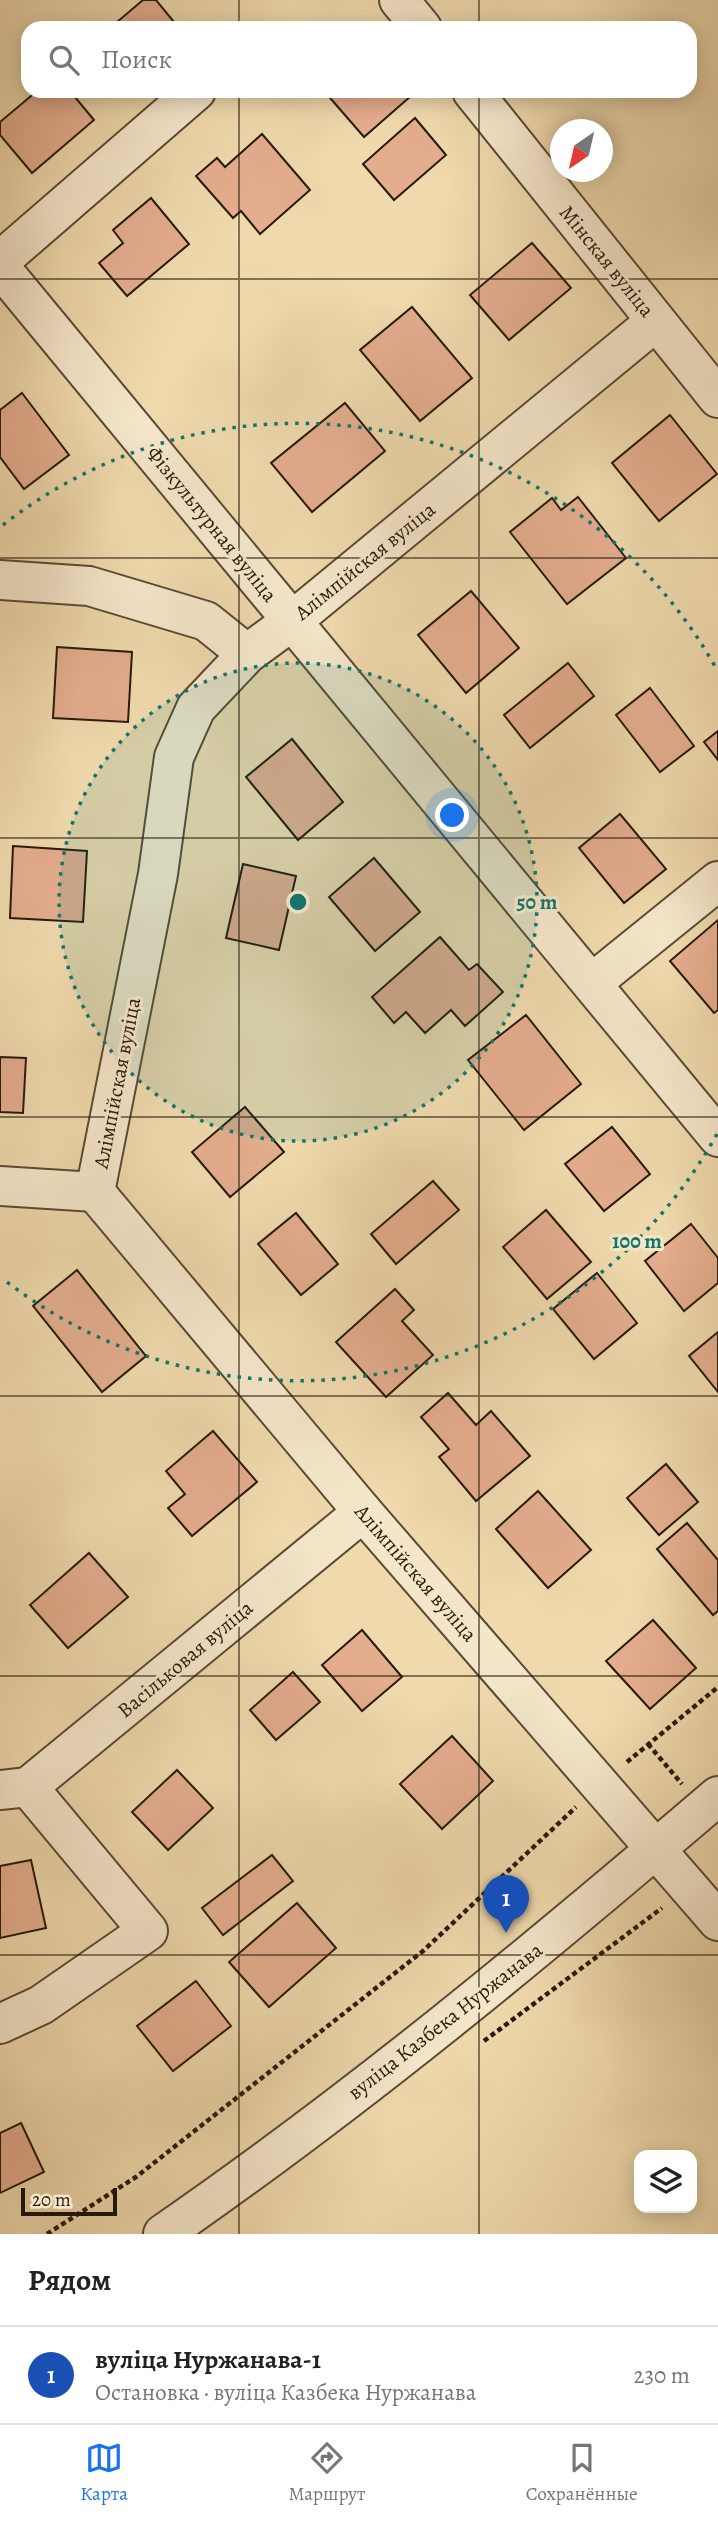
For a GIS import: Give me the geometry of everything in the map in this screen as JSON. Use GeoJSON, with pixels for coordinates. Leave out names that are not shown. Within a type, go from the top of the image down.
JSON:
{"type":"FeatureCollection","features":[{"type":"Feature","properties":{"kind":"street"},"geometry":{"type":"LineString","coordinates":[[399,0],[416,21]]}},
{"type":"Feature","properties":{"kind":"street"},"geometry":{"type":"LineString","coordinates":[[0,264],[188,98]]}},
{"type":"Feature","properties":{"kind":"street","name":"Мінская вуліца"},"geometry":{"type":"LineString","coordinates":[[478,98],[718,398]]}},
{"type":"Feature","properties":{"kind":"street","name":"Фізкультурная вуліца"},"geometry":{"type":"LineString","coordinates":[[0,264],[718,1137]]}},
{"type":"Feature","properties":{"kind":"street","name":"Алімпійская вуліца"},"geometry":{"type":"LineString","coordinates":[[655,322],[292,621],[247,654],[196,708],[174,757],[158,874],[95,1192],[363,1512],[718,1921]]}},
{"type":"Feature","properties":{"kind":"street"},"geometry":{"type":"LineString","coordinates":[[0,580],[89,586],[206,621],[247,654]]}},
{"type":"Feature","properties":{"kind":"street"},"geometry":{"type":"LineString","coordinates":[[592,983],[718,881]]}},
{"type":"Feature","properties":{"kind":"street"},"geometry":{"type":"LineString","coordinates":[[0,1186],[95,1192]]}},
{"type":"Feature","properties":{"kind":"street","name":"Васільковая вуліца"},"geometry":{"type":"LineString","coordinates":[[14,1789],[363,1512]]}},
{"type":"Feature","properties":{"kind":"street"},"geometry":{"type":"LineString","coordinates":[[0,2024],[41,2005],[148,1931],[14,1789]]}},
{"type":"Feature","properties":{"kind":"street","name":"вуліца Казбека Нуржанава"},"geometry":{"type":"LineString","coordinates":[[163,2234],[278,2153],[527,1956],[718,1796]]}},
{"type":"Feature","properties":{"kind":"path"},"geometry":{"type":"LineString","coordinates":[[47,2234],[136,2177],[423,1951],[601,1783],[718,1687]]}},
{"type":"Feature","properties":{"kind":"building"},"geometry":{"type":"Polygon","coordinates":[[[143,0],[156,0],[173,21],[118,21],[143,0]]]}},
{"type":"Feature","properties":{"kind":"building"},"geometry":{"type":"Polygon","coordinates":[[[29,98],[76,98],[94,120],[32,173],[0,135],[0,122],[29,98]]]}},
{"type":"Feature","properties":{"kind":"building"},"geometry":{"type":"Polygon","coordinates":[[[330,98],[409,98],[364,137],[330,98]]]}},
{"type":"Feature","properties":{"kind":"building"},"geometry":{"type":"Polygon","coordinates":[[[415,118],[446,155],[394,200],[363,164],[415,118]]]}},
{"type":"Feature","properties":{"kind":"building"},"geometry":{"type":"Polygon","coordinates":[[[262,134],[310,190],[260,234],[241,211],[233,218],[196,176],[217,158],[225,167],[262,134]]]}},
{"type":"Feature","properties":{"kind":"building"},"geometry":{"type":"Polygon","coordinates":[[[151,198],[189,244],[127,296],[99,263],[123,243],[113,230],[151,198]]]}},
{"type":"Feature","properties":{"kind":"building"},"geometry":{"type":"Polygon","coordinates":[[[532,243],[571,288],[509,340],[470,295],[532,243]]]}},
{"type":"Feature","properties":{"kind":"building"},"geometry":{"type":"Polygon","coordinates":[[[412,307],[472,378],[420,421],[360,350],[412,307]]]}},
{"type":"Feature","properties":{"kind":"building"},"geometry":{"type":"Polygon","coordinates":[[[22,393],[69,455],[24,489],[0,457],[0,410],[22,393]]]}},
{"type":"Feature","properties":{"kind":"building"},"geometry":{"type":"Polygon","coordinates":[[[345,403],[385,451],[312,512],[271,463],[345,403]]]}},
{"type":"Feature","properties":{"kind":"building"},"geometry":{"type":"Polygon","coordinates":[[[670,415],[717,474],[659,521],[612,463],[670,415]]]}},
{"type":"Feature","properties":{"kind":"building"},"geometry":{"type":"Polygon","coordinates":[[[578,497],[626,558],[567,604],[510,532],[552,498],[561,510],[578,497]]]}},
{"type":"Feature","properties":{"kind":"building"},"geometry":{"type":"Polygon","coordinates":[[[471,591],[519,648],[466,693],[418,635],[471,591]]]}},
{"type":"Feature","properties":{"kind":"building"},"geometry":{"type":"Polygon","coordinates":[[[57,647],[132,652],[128,722],[53,718],[57,647]]]}},
{"type":"Feature","properties":{"kind":"building"},"geometry":{"type":"Polygon","coordinates":[[[568,663],[594,696],[530,748],[504,715],[568,663]]]}},
{"type":"Feature","properties":{"kind":"building"},"geometry":{"type":"Polygon","coordinates":[[[650,688],[694,746],[660,772],[616,715],[650,688]]]}},
{"type":"Feature","properties":{"kind":"building"},"geometry":{"type":"Polygon","coordinates":[[[718,731],[718,760],[704,742],[718,731]]]}},
{"type":"Feature","properties":{"kind":"building"},"geometry":{"type":"Polygon","coordinates":[[[292,739],[343,802],[298,840],[246,777],[292,739]]]}},
{"type":"Feature","properties":{"kind":"building"},"geometry":{"type":"Polygon","coordinates":[[[620,814],[666,869],[624,903],[579,848],[620,814]]]}},
{"type":"Feature","properties":{"kind":"building"},"geometry":{"type":"Polygon","coordinates":[[[13,846],[87,851],[83,922],[10,918],[13,846]]]}},
{"type":"Feature","properties":{"kind":"building"},"geometry":{"type":"Polygon","coordinates":[[[374,858],[420,912],[375,951],[329,897],[374,858]]]}},
{"type":"Feature","properties":{"kind":"building"},"geometry":{"type":"Polygon","coordinates":[[[243,864],[296,876],[279,950],[226,938],[243,864]]]}},
{"type":"Feature","properties":{"kind":"building"},"geometry":{"type":"Polygon","coordinates":[[[718,920],[718,1010],[714,1013],[670,961],[718,920]]]}},
{"type":"Feature","properties":{"kind":"building"},"geometry":{"type":"Polygon","coordinates":[[[440,937],[469,970],[477,964],[503,992],[465,1026],[451,1010],[425,1033],[406,1012],[394,1023],[372,997],[440,937]]]}},
{"type":"Feature","properties":{"kind":"building"},"geometry":{"type":"Polygon","coordinates":[[[526,1015],[581,1084],[524,1130],[468,1060],[526,1015]]]}},
{"type":"Feature","properties":{"kind":"building"},"geometry":{"type":"Polygon","coordinates":[[[0,1057],[26,1058],[23,1113],[0,1112],[0,1057]]]}},
{"type":"Feature","properties":{"kind":"building"},"geometry":{"type":"Polygon","coordinates":[[[245,1107],[284,1152],[230,1197],[192,1152],[245,1107]]]}},
{"type":"Feature","properties":{"kind":"building"},"geometry":{"type":"Polygon","coordinates":[[[612,1127],[650,1174],[604,1211],[565,1164],[612,1127]]]}},
{"type":"Feature","properties":{"kind":"building"},"geometry":{"type":"Polygon","coordinates":[[[433,1181],[459,1210],[396,1264],[371,1234],[433,1181]]]}},
{"type":"Feature","properties":{"kind":"building"},"geometry":{"type":"Polygon","coordinates":[[[546,1210],[591,1262],[547,1299],[503,1247],[546,1210]]]}},
{"type":"Feature","properties":{"kind":"building"},"geometry":{"type":"Polygon","coordinates":[[[296,1213],[338,1264],[301,1295],[258,1244],[296,1213]]]}},
{"type":"Feature","properties":{"kind":"building"},"geometry":{"type":"Polygon","coordinates":[[[691,1224],[718,1258],[718,1283],[684,1311],[645,1261],[691,1224]]]}},
{"type":"Feature","properties":{"kind":"building"},"geometry":{"type":"Polygon","coordinates":[[[77,1270],[146,1356],[102,1392],[33,1306],[77,1270]]]}},
{"type":"Feature","properties":{"kind":"building"},"geometry":{"type":"Polygon","coordinates":[[[597,1273],[637,1323],[594,1359],[553,1309],[597,1273]]]}},
{"type":"Feature","properties":{"kind":"building"},"geometry":{"type":"Polygon","coordinates":[[[395,1289],[414,1310],[402,1321],[433,1355],[386,1397],[336,1342],[395,1289]]]}},
{"type":"Feature","properties":{"kind":"building"},"geometry":{"type":"Polygon","coordinates":[[[718,1332],[718,1392],[689,1356],[718,1332]]]}},
{"type":"Feature","properties":{"kind":"building"},"geometry":{"type":"Polygon","coordinates":[[[448,1393],[476,1425],[491,1411],[530,1456],[476,1501],[439,1457],[449,1449],[421,1417],[448,1393]]]}},
{"type":"Feature","properties":{"kind":"building"},"geometry":{"type":"Polygon","coordinates":[[[213,1431],[257,1482],[192,1536],[168,1508],[185,1494],[166,1471],[213,1431]]]}},
{"type":"Feature","properties":{"kind":"building"},"geometry":{"type":"Polygon","coordinates":[[[666,1464],[698,1502],[659,1535],[627,1498],[666,1464]]]}},
{"type":"Feature","properties":{"kind":"building"},"geometry":{"type":"Polygon","coordinates":[[[538,1491],[591,1550],[548,1588],[496,1529],[538,1491]]]}},
{"type":"Feature","properties":{"kind":"building"},"geometry":{"type":"Polygon","coordinates":[[[687,1523],[718,1560],[718,1611],[713,1615],[657,1549],[687,1523]]]}},
{"type":"Feature","properties":{"kind":"building"},"geometry":{"type":"Polygon","coordinates":[[[89,1553],[128,1597],[68,1648],[30,1605],[89,1553]]]}},
{"type":"Feature","properties":{"kind":"building"},"geometry":{"type":"Polygon","coordinates":[[[653,1620],[696,1668],[650,1709],[606,1661],[653,1620]]]}},
{"type":"Feature","properties":{"kind":"building"},"geometry":{"type":"Polygon","coordinates":[[[362,1630],[402,1677],[362,1711],[322,1665],[362,1630]]]}},
{"type":"Feature","properties":{"kind":"building"},"geometry":{"type":"Polygon","coordinates":[[[293,1672],[320,1702],[276,1740],[250,1710],[293,1672]]]}},
{"type":"Feature","properties":{"kind":"building"},"geometry":{"type":"Polygon","coordinates":[[[452,1736],[493,1781],[442,1829],[400,1784],[452,1736]]]}},
{"type":"Feature","properties":{"kind":"building"},"geometry":{"type":"Polygon","coordinates":[[[177,1770],[213,1808],[168,1850],[132,1812],[177,1770]]]}},
{"type":"Feature","properties":{"kind":"building"},"geometry":{"type":"Polygon","coordinates":[[[272,1855],[293,1881],[223,1935],[202,1908],[272,1855]]]}},
{"type":"Feature","properties":{"kind":"building"},"geometry":{"type":"Polygon","coordinates":[[[31,1860],[46,1928],[0,1938],[0,1866],[31,1860]]]}},
{"type":"Feature","properties":{"kind":"building"},"geometry":{"type":"Polygon","coordinates":[[[297,1903],[336,1948],[269,2007],[229,1962],[297,1903]]]}},
{"type":"Feature","properties":{"kind":"building"},"geometry":{"type":"Polygon","coordinates":[[[196,1981],[231,2026],[173,2071],[137,2026],[196,1981]]]}},
{"type":"Feature","properties":{"kind":"building"},"geometry":{"type":"Polygon","coordinates":[[[21,2123],[44,2172],[0,2193],[0,2133],[21,2123]]]}},
{"type":"Feature","properties":{"kind":"place","name":"вуліца Нуржанава-1"},"geometry":{"type":"Point","coordinates":[506,1933]}}]}
